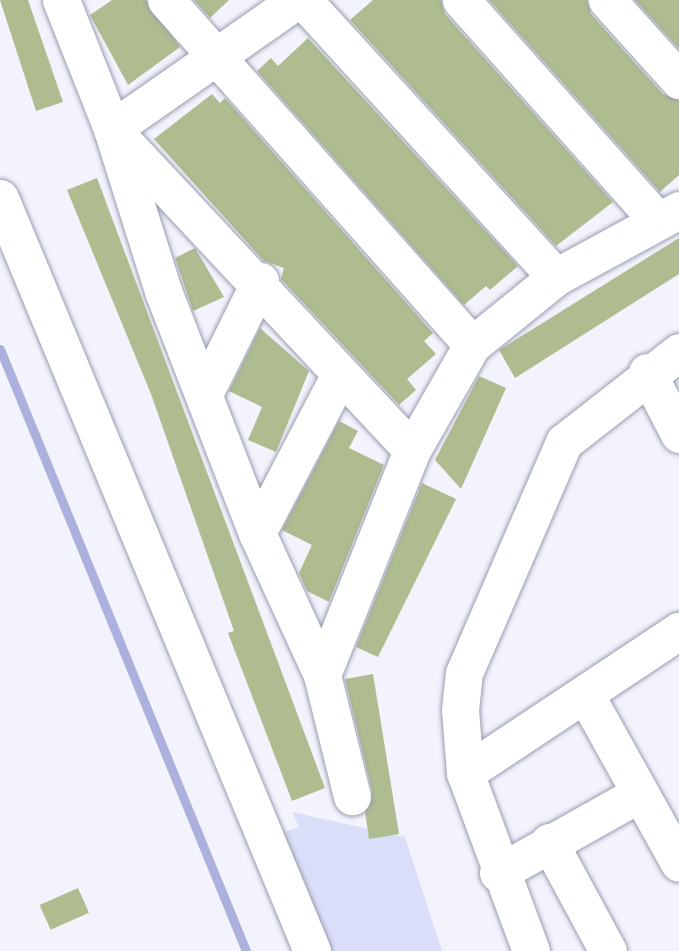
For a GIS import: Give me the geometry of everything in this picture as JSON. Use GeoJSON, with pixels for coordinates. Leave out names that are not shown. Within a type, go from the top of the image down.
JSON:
{"type":"FeatureCollection","features":[{"type":"Feature","properties":{"kind":"street"},"geometry":{"type":"LineString","coordinates":[[61,0],[112,129],[163,291],[205,392],[257,533],[322,674],[352,796]]}},
{"type":"Feature","properties":{"kind":"street"},"geometry":{"type":"LineString","coordinates":[[166,0],[472,345]]}},
{"type":"Feature","properties":{"kind":"street"},"geometry":{"type":"LineString","coordinates":[[112,129],[213,54],[297,0]]}},
{"type":"Feature","properties":{"kind":"street"},"geometry":{"type":"LineString","coordinates":[[303,0],[556,277]]}},
{"type":"Feature","properties":{"kind":"street"},"geometry":{"type":"LineString","coordinates":[[322,674],[412,450],[472,345],[556,277],[668,215],[461,0]]}},
{"type":"Feature","properties":{"kind":"street"},"geometry":{"type":"LineString","coordinates":[[607,0],[679,80]]}},
{"type":"Feature","properties":{"kind":"street"},"geometry":{"type":"LineString","coordinates":[[112,129],[260,281],[340,374],[412,450]]}},
{"type":"Feature","properties":{"kind":"street"},"geometry":{"type":"LineString","coordinates":[[0,198],[312,951]]}},
{"type":"Feature","properties":{"kind":"street"},"geometry":{"type":"LineString","coordinates":[[205,392],[260,281]]}},
{"type":"Feature","properties":{"kind":"street"},"geometry":{"type":"LineString","coordinates":[[531,951],[498,873],[466,773],[460,710],[464,673],[564,442],[647,372],[679,352]]}},
{"type":"Feature","properties":{"kind":"street"},"geometry":{"type":"LineString","coordinates":[[647,372],[679,434]]}},
{"type":"Feature","properties":{"kind":"street"},"geometry":{"type":"LineString","coordinates":[[257,533],[340,374]]}},
{"type":"Feature","properties":{"kind":"street"},"geometry":{"type":"LineString","coordinates":[[466,773],[585,694],[677,639]]}},
{"type":"Feature","properties":{"kind":"street"},"geometry":{"type":"LineString","coordinates":[[585,694],[679,863]]}},
{"type":"Feature","properties":{"kind":"street"},"geometry":{"type":"LineString","coordinates":[[498,873],[549,842],[639,794]]}},
{"type":"Feature","properties":{"kind":"street"},"geometry":{"type":"LineString","coordinates":[[549,842],[608,951]]}},
{"type":"Feature","properties":{"kind":"shaded area"},"geometry":{"type":"Polygon","coordinates":[[[292,812],[405,837],[442,951],[298,951],[250,843],[299,827],[292,812]]]}},
{"type":"Feature","properties":{"kind":"building"},"geometry":{"type":"Polygon","coordinates":[[[0,0],[28,0],[63,102],[36,111],[0,0]]]}},
{"type":"Feature","properties":{"kind":"building"},"geometry":{"type":"Polygon","coordinates":[[[112,0],[146,0],[180,47],[128,85],[90,15],[112,0]]]}},
{"type":"Feature","properties":{"kind":"building"},"geometry":{"type":"Polygon","coordinates":[[[194,0],[229,0],[210,18],[194,0]]]}},
{"type":"Feature","properties":{"kind":"building"},"geometry":{"type":"Polygon","coordinates":[[[373,0],[441,0],[445,14],[613,202],[556,246],[350,20],[373,0]]]}},
{"type":"Feature","properties":{"kind":"building"},"geometry":{"type":"Polygon","coordinates":[[[489,0],[587,0],[591,14],[663,94],[679,100],[679,175],[660,192],[489,0]]]}},
{"type":"Feature","properties":{"kind":"building"},"geometry":{"type":"Polygon","coordinates":[[[635,0],[679,0],[679,49],[635,0]]]}},
{"type":"Feature","properties":{"kind":"building"},"geometry":{"type":"Polygon","coordinates":[[[308,38],[518,266],[490,290],[486,286],[464,305],[257,71],[271,58],[278,66],[308,38]]]}},
{"type":"Feature","properties":{"kind":"building"},"geometry":{"type":"Polygon","coordinates":[[[212,94],[220,103],[225,98],[433,333],[424,341],[436,354],[407,379],[416,390],[399,405],[281,279],[284,268],[264,261],[154,139],[212,94]]]}},
{"type":"Feature","properties":{"kind":"building"},"geometry":{"type":"Polygon","coordinates":[[[97,178],[325,788],[292,801],[228,633],[234,631],[151,394],[67,190],[97,178]]]}},
{"type":"Feature","properties":{"kind":"building"},"geometry":{"type":"Polygon","coordinates":[[[679,238],[679,274],[515,378],[499,350],[679,238]]]}},
{"type":"Feature","properties":{"kind":"building"},"geometry":{"type":"Polygon","coordinates":[[[195,248],[224,297],[193,311],[175,258],[195,248]]]}},
{"type":"Feature","properties":{"kind":"building"},"geometry":{"type":"Polygon","coordinates":[[[260,328],[309,371],[276,452],[248,440],[262,407],[229,391],[260,328]]]}},
{"type":"Feature","properties":{"kind":"building"},"geometry":{"type":"Polygon","coordinates":[[[479,376],[506,388],[461,489],[435,460],[479,376]]]}},
{"type":"Feature","properties":{"kind":"building"},"geometry":{"type":"Polygon","coordinates":[[[339,421],[358,431],[349,448],[384,465],[329,602],[307,591],[299,573],[312,545],[282,530],[339,421]]]}},
{"type":"Feature","properties":{"kind":"building"},"geometry":{"type":"Polygon","coordinates":[[[422,483],[456,499],[378,657],[356,647],[422,483]]]}},
{"type":"Feature","properties":{"kind":"building"},"geometry":{"type":"Polygon","coordinates":[[[373,674],[399,834],[369,839],[365,812],[372,791],[345,679],[373,674]]]}},
{"type":"Feature","properties":{"kind":"building"},"geometry":{"type":"Polygon","coordinates":[[[78,888],[89,913],[51,930],[40,905],[78,888]]]}},
{"type":"Feature","properties":{"kind":"waterway"},"geometry":{"type":"LineString","coordinates":[[0,349],[246,951]]}}]}
